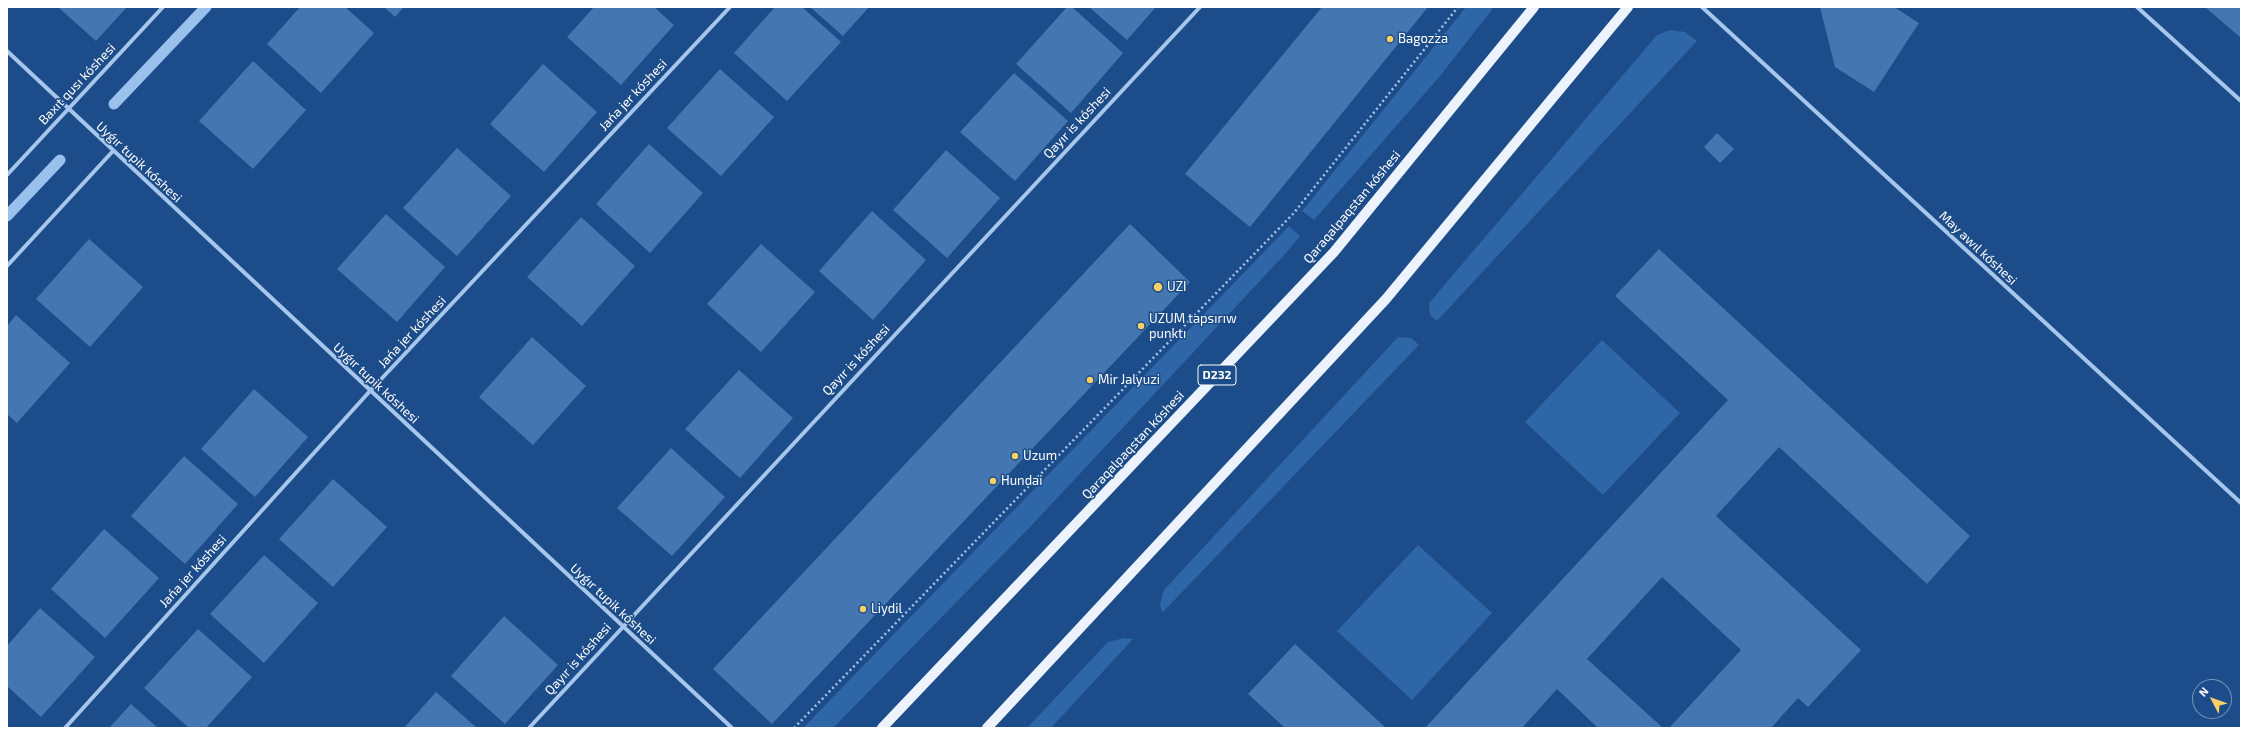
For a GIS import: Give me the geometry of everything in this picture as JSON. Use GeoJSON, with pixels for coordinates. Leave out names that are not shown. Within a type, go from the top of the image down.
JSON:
{"type":"FeatureCollection","features":[{"type":"Feature","properties":{"kind":"main road","name":"Qaraqalpaqstan kóshesi"},"geometry":{"type":"LineString","coordinates":[[882,728],[1334,252],[1534,7]]}},
{"type":"Feature","properties":{"kind":"main road"},"geometry":{"type":"LineString","coordinates":[[987,728],[1386,299],[1628,7]]}},
{"type":"Feature","properties":{"kind":"street","name":"Baxıt qusı kóshesi"},"geometry":{"type":"LineString","coordinates":[[7,175],[163,7]]}},
{"type":"Feature","properties":{"kind":"street","name":"Jańa jer kóshesi"},"geometry":{"type":"LineString","coordinates":[[65,728],[370,391],[730,7]]}},
{"type":"Feature","properties":{"kind":"street","name":"Qayır is kóshesi"},"geometry":{"type":"LineString","coordinates":[[529,728],[622,626],[1200,7]]}},
{"type":"Feature","properties":{"kind":"street","name":"May awıl kóshesi"},"geometry":{"type":"LineString","coordinates":[[1702,7],[2241,503]]}},
{"type":"Feature","properties":{"kind":"street"},"geometry":{"type":"LineString","coordinates":[[2137,7],[2241,101]]}},
{"type":"Feature","properties":{"kind":"street","name":"Uyǵır tupik kóshesi"},"geometry":{"type":"LineString","coordinates":[[7,51],[67,109],[732,728]]}},
{"type":"Feature","properties":{"kind":"street"},"geometry":{"type":"LineString","coordinates":[[7,266],[113,151]]}},
{"type":"Feature","properties":{"kind":"path"},"geometry":{"type":"LineString","coordinates":[[794,728],[1293,214],[1458,7]]}},
{"type":"Feature","properties":{"kind":"shaded area"},"geometry":{"type":"Polygon","coordinates":[[[1466,7],[1494,7],[1440,76],[1314,220],[1302,211],[1466,7]]]}},
{"type":"Feature","properties":{"kind":"shaded area"},"geometry":{"type":"Polygon","coordinates":[[[1670,30],[1685,32],[1697,41],[1437,321],[1430,315],[1429,303],[1657,35],[1670,30]]]}},
{"type":"Feature","properties":{"kind":"shaded area"},"geometry":{"type":"Polygon","coordinates":[[[1289,226],[1300,236],[1286,253],[1032,525],[833,728],[803,728],[1289,226]]]}},
{"type":"Feature","properties":{"kind":"shaded area"},"geometry":{"type":"Polygon","coordinates":[[[1398,337],[1411,338],[1419,345],[1162,613],[1160,604],[1164,590],[1398,337]]]}},
{"type":"Feature","properties":{"kind":"shaded area"},"geometry":{"type":"Polygon","coordinates":[[[1602,340],[1680,413],[1603,495],[1525,422],[1602,340]]]}},
{"type":"Feature","properties":{"kind":"shaded area"},"geometry":{"type":"Polygon","coordinates":[[[1418,545],[1492,613],[1412,700],[1337,631],[1418,545]]]}},
{"type":"Feature","properties":{"kind":"shaded area"},"geometry":{"type":"Polygon","coordinates":[[[1124,638],[1133,639],[1051,728],[1027,728],[1108,642],[1124,638]]]}},
{"type":"Feature","properties":{"kind":"building"},"geometry":{"type":"Polygon","coordinates":[[[58,7],[127,7],[96,41],[58,7]]]}},
{"type":"Feature","properties":{"kind":"building"},"geometry":{"type":"Polygon","coordinates":[[[300,7],[345,7],[374,33],[321,93],[267,44],[300,7]]]}},
{"type":"Feature","properties":{"kind":"building"},"geometry":{"type":"Polygon","coordinates":[[[384,7],[404,7],[395,17],[384,7]]]}},
{"type":"Feature","properties":{"kind":"building"},"geometry":{"type":"Polygon","coordinates":[[[594,7],[654,7],[674,25],[621,85],[567,37],[594,7]]]}},
{"type":"Feature","properties":{"kind":"building"},"geometry":{"type":"Polygon","coordinates":[[[775,7],[802,7],[841,42],[787,101],[734,53],[775,7]]]}},
{"type":"Feature","properties":{"kind":"building"},"geometry":{"type":"Polygon","coordinates":[[[810,7],[869,7],[843,36],[810,7]]]}},
{"type":"Feature","properties":{"kind":"building"},"geometry":{"type":"Polygon","coordinates":[[[1067,7],[1072,7],[1123,53],[1071,113],[1016,64],[1067,7]]]}},
{"type":"Feature","properties":{"kind":"building"},"geometry":{"type":"Polygon","coordinates":[[[1089,7],[1156,7],[1127,40],[1089,7]]]}},
{"type":"Feature","properties":{"kind":"building"},"geometry":{"type":"Polygon","coordinates":[[[1322,7],[1428,7],[1250,227],[1185,174],[1322,7]]]}},
{"type":"Feature","properties":{"kind":"building"},"geometry":{"type":"Polygon","coordinates":[[[1820,7],[1894,7],[1919,23],[1874,92],[1835,67],[1820,7]]]}},
{"type":"Feature","properties":{"kind":"building"},"geometry":{"type":"Polygon","coordinates":[[[2205,7],[2241,7],[2241,38],[2205,7]]]}},
{"type":"Feature","properties":{"kind":"building"},"geometry":{"type":"Polygon","coordinates":[[[253,61],[306,110],[253,169],[199,121],[253,61]]]}},
{"type":"Feature","properties":{"kind":"building"},"geometry":{"type":"Polygon","coordinates":[[[543,64],[597,112],[544,172],[490,124],[543,64]]]}},
{"type":"Feature","properties":{"kind":"building"},"geometry":{"type":"Polygon","coordinates":[[[720,69],[774,117],[721,176],[667,128],[720,69]]]}},
{"type":"Feature","properties":{"kind":"building"},"geometry":{"type":"Polygon","coordinates":[[[1014,73],[1068,121],[1015,181],[960,132],[1014,73]]]}},
{"type":"Feature","properties":{"kind":"building"},"geometry":{"type":"Polygon","coordinates":[[[1717,133],[1734,149],[1720,163],[1704,147],[1717,133]]]}},
{"type":"Feature","properties":{"kind":"building"},"geometry":{"type":"Polygon","coordinates":[[[649,144],[703,193],[650,253],[596,204],[649,144]]]}},
{"type":"Feature","properties":{"kind":"building"},"geometry":{"type":"Polygon","coordinates":[[[457,148],[511,196],[457,256],[403,208],[457,148]]]}},
{"type":"Feature","properties":{"kind":"building"},"geometry":{"type":"Polygon","coordinates":[[[946,150],[1000,198],[947,258],[893,210],[946,150]]]}},
{"type":"Feature","properties":{"kind":"building"},"geometry":{"type":"Polygon","coordinates":[[[872,211],[926,260],[873,320],[819,271],[872,211]]]}},
{"type":"Feature","properties":{"kind":"building"},"geometry":{"type":"Polygon","coordinates":[[[386,214],[445,267],[397,322],[337,269],[386,214]]]}},
{"type":"Feature","properties":{"kind":"building"},"geometry":{"type":"Polygon","coordinates":[[[581,217],[635,266],[582,326],[527,277],[581,217]]]}},
{"type":"Feature","properties":{"kind":"building"},"geometry":{"type":"Polygon","coordinates":[[[1130,224],[1190,282],[772,724],[713,669],[1130,224]]]}},
{"type":"Feature","properties":{"kind":"building"},"geometry":{"type":"Polygon","coordinates":[[[89,239],[143,287],[90,347],[36,299],[89,239]]]}},
{"type":"Feature","properties":{"kind":"building"},"geometry":{"type":"Polygon","coordinates":[[[761,244],[815,292],[761,352],[707,304],[761,244]]]}},
{"type":"Feature","properties":{"kind":"building"},"geometry":{"type":"Polygon","coordinates":[[[1659,249],[1970,536],[1927,584],[1779,447],[1716,516],[1861,650],[1808,707],[1798,698],[1771,728],[1669,728],[1741,650],[1662,577],[1587,659],[1663,728],[1598,728],[1557,689],[1522,728],[1425,728],[1728,400],[1615,296],[1659,249]]]}},
{"type":"Feature","properties":{"kind":"building"},"geometry":{"type":"Polygon","coordinates":[[[16,315],[70,363],[17,423],[7,414],[7,326],[16,315]]]}},
{"type":"Feature","properties":{"kind":"building"},"geometry":{"type":"Polygon","coordinates":[[[532,337],[586,386],[533,445],[479,397],[532,337]]]}},
{"type":"Feature","properties":{"kind":"building"},"geometry":{"type":"Polygon","coordinates":[[[739,370],[793,418],[740,478],[685,429],[739,370]]]}},
{"type":"Feature","properties":{"kind":"building"},"geometry":{"type":"Polygon","coordinates":[[[254,389],[308,437],[255,497],[201,449],[254,389]]]}},
{"type":"Feature","properties":{"kind":"building"},"geometry":{"type":"Polygon","coordinates":[[[671,448],[725,497],[672,556],[617,508],[671,448]]]}},
{"type":"Feature","properties":{"kind":"building"},"geometry":{"type":"Polygon","coordinates":[[[184,456],[238,504],[185,564],[131,516],[184,456]]]}},
{"type":"Feature","properties":{"kind":"building"},"geometry":{"type":"Polygon","coordinates":[[[333,479],[387,527],[333,587],[279,539],[333,479]]]}},
{"type":"Feature","properties":{"kind":"building"},"geometry":{"type":"Polygon","coordinates":[[[104,529],[159,578],[105,638],[51,589],[104,529]]]}},
{"type":"Feature","properties":{"kind":"building"},"geometry":{"type":"Polygon","coordinates":[[[264,555],[318,603],[264,663],[210,614],[264,555]]]}},
{"type":"Feature","properties":{"kind":"building"},"geometry":{"type":"Polygon","coordinates":[[[40,608],[95,657],[41,717],[7,686],[7,646],[40,608]]]}},
{"type":"Feature","properties":{"kind":"building"},"geometry":{"type":"Polygon","coordinates":[[[504,616],[558,665],[505,724],[451,676],[504,616]]]}},
{"type":"Feature","properties":{"kind":"building"},"geometry":{"type":"Polygon","coordinates":[[[198,629],[252,677],[206,728],[189,728],[144,688],[198,629]]]}},
{"type":"Feature","properties":{"kind":"building"},"geometry":{"type":"Polygon","coordinates":[[[1295,644],[1386,728],[1285,728],[1248,694],[1295,644]]]}},
{"type":"Feature","properties":{"kind":"building"},"geometry":{"type":"Polygon","coordinates":[[[436,692],[477,728],[404,728],[436,692]]]}},
{"type":"Feature","properties":{"kind":"building"},"geometry":{"type":"Polygon","coordinates":[[[131,704],[158,728],[109,728],[131,704]]]}},
{"type":"Feature","properties":{"kind":"waterway"},"geometry":{"type":"LineString","coordinates":[[114,104],[206,7]]}},
{"type":"Feature","properties":{"kind":"waterway"},"geometry":{"type":"LineString","coordinates":[[7,216],[60,160]]}},
{"type":"Feature","properties":{"kind":"place","name":"Bagozza"},"geometry":{"type":"Point","coordinates":[1390,39]}},
{"type":"Feature","properties":{"kind":"place","name":"UZI"},"geometry":{"type":"Point","coordinates":[1158,287]}},
{"type":"Feature","properties":{"kind":"place","name":"UZUM tapsırıw punktı"},"geometry":{"type":"Point","coordinates":[1141,326]}},
{"type":"Feature","properties":{"kind":"place","name":"Mir Jalyuzi"},"geometry":{"type":"Point","coordinates":[1090,380]}},
{"type":"Feature","properties":{"kind":"place","name":"Uzum"},"geometry":{"type":"Point","coordinates":[1015,456]}},
{"type":"Feature","properties":{"kind":"place","name":"Hundai"},"geometry":{"type":"Point","coordinates":[993,481]}},
{"type":"Feature","properties":{"kind":"place","name":"Liydil"},"geometry":{"type":"Point","coordinates":[863,609]}}]}
